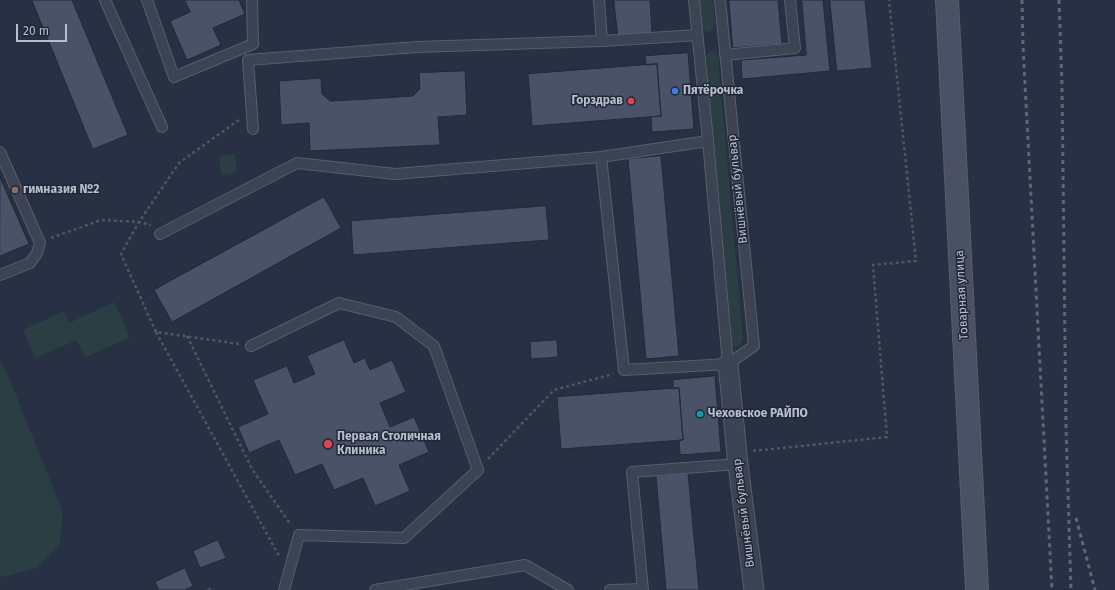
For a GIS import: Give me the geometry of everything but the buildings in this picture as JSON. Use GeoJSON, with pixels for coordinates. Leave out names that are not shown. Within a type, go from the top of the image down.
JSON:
{"type":"FeatureCollection","features":[{"type":"Feature","properties":{"kind":"street","name":"Товарная улица"},"geometry":{"type":"LineString","coordinates":[[946,0],[977,590]]}},
{"type":"Feature","properties":{"kind":"street","name":"Вишнёвый бульвар"},"geometry":{"type":"LineString","coordinates":[[728,364],[754,590]]}},
{"type":"Feature","properties":{"kind":"lane"},"geometry":{"type":"LineString","coordinates":[[105,0],[162,127]]}},
{"type":"Feature","properties":{"kind":"lane"},"geometry":{"type":"LineString","coordinates":[[147,0],[174,77],[253,44],[252,0]]}},
{"type":"Feature","properties":{"kind":"lane"},"geometry":{"type":"LineString","coordinates":[[599,0],[602,41]]}},
{"type":"Feature","properties":{"kind":"lane","name":"Вишнёвый бульвар"},"geometry":{"type":"LineString","coordinates":[[694,0],[728,364],[754,346],[720,0]]}},
{"type":"Feature","properties":{"kind":"lane"},"geometry":{"type":"LineString","coordinates":[[725,55],[795,48],[790,0]]}},
{"type":"Feature","properties":{"kind":"lane"},"geometry":{"type":"LineString","coordinates":[[253,129],[248,60],[417,47],[602,41],[698,35]]}},
{"type":"Feature","properties":{"kind":"lane"},"geometry":{"type":"LineString","coordinates":[[164,231],[297,163],[395,174],[601,157],[708,141]]}},
{"type":"Feature","properties":{"kind":"lane"},"geometry":{"type":"LineString","coordinates":[[0,152],[40,243],[37,253],[30,263],[0,275]]}},
{"type":"Feature","properties":{"kind":"lane"},"geometry":{"type":"LineString","coordinates":[[601,157],[624,370],[728,364]]}},
{"type":"Feature","properties":{"kind":"lane"},"geometry":{"type":"LineString","coordinates":[[251,346],[339,303],[396,317],[434,346],[478,470],[404,538],[299,535],[284,590]]}},
{"type":"Feature","properties":{"kind":"lane"},"geometry":{"type":"LineString","coordinates":[[610,590],[643,589],[632,472],[738,458]]}},
{"type":"Feature","properties":{"kind":"lane"},"geometry":{"type":"LineString","coordinates":[[375,590],[525,565],[568,590]]}},
{"type":"Feature","properties":{"kind":"path"},"geometry":{"type":"LineString","coordinates":[[738,458],[887,437],[873,265],[916,261],[889,0]]}},
{"type":"Feature","properties":{"kind":"path"},"geometry":{"type":"LineString","coordinates":[[252,110],[179,163],[139,222],[121,254],[156,332],[288,572]]}},
{"type":"Feature","properties":{"kind":"path"},"geometry":{"type":"LineString","coordinates":[[40,243],[101,220],[139,222],[164,231]]}},
{"type":"Feature","properties":{"kind":"path"},"geometry":{"type":"LineString","coordinates":[[156,332],[251,346]]}},
{"type":"Feature","properties":{"kind":"path"},"geometry":{"type":"LineString","coordinates":[[187,336],[252,469],[299,535]]}},
{"type":"Feature","properties":{"kind":"path"},"geometry":{"type":"LineString","coordinates":[[478,470],[554,390],[624,370]]}},
{"type":"Feature","properties":{"kind":"shaded area"},"geometry":{"type":"Polygon","coordinates":[[[700,0],[713,0],[715,24],[711,31],[706,32],[702,27],[700,0]]]}},
{"type":"Feature","properties":{"kind":"shaded area"},"geometry":{"type":"Polygon","coordinates":[[[713,51],[717,54],[718,58],[743,337],[741,344],[737,347],[733,346],[731,340],[706,57],[707,54],[713,51]]]}},
{"type":"Feature","properties":{"kind":"shaded area"},"geometry":{"type":"Polygon","coordinates":[[[235,154],[237,172],[221,175],[219,156],[235,154]]]}},
{"type":"Feature","properties":{"kind":"shaded area"},"geometry":{"type":"Polygon","coordinates":[[[114,302],[130,337],[85,358],[77,340],[35,358],[23,330],[64,311],[69,323],[114,302]]]}},
{"type":"Feature","properties":{"kind":"shaded area"},"geometry":{"type":"Polygon","coordinates":[[[0,361],[9,378],[63,512],[60,544],[37,568],[4,577],[0,576],[0,361]]]}},
{"type":"Feature","properties":{"kind":"railway"},"geometry":{"type":"LineString","coordinates":[[1022,0],[1023,46],[1052,590]]}},
{"type":"Feature","properties":{"kind":"railway"},"geometry":{"type":"LineString","coordinates":[[1059,0],[1062,86],[1066,427],[1071,590]]}},
{"type":"Feature","properties":{"kind":"railway"},"geometry":{"type":"LineString","coordinates":[[1076,518],[1095,590]]}},
{"type":"Feature","properties":{"kind":"place","name":"Пятёрочка"},"geometry":{"type":"Point","coordinates":[675,91]}},
{"type":"Feature","properties":{"kind":"place","name":"Горздрав"},"geometry":{"type":"Point","coordinates":[631,101]}},
{"type":"Feature","properties":{"kind":"place","name":"гимназия №2"},"geometry":{"type":"Point","coordinates":[15,190]}},
{"type":"Feature","properties":{"kind":"place","name":"Чеховское РАЙПО"},"geometry":{"type":"Point","coordinates":[700,414]}},
{"type":"Feature","properties":{"kind":"place","name":"Первая Столичная Клиника"},"geometry":{"type":"Point","coordinates":[328,444]}}]}
